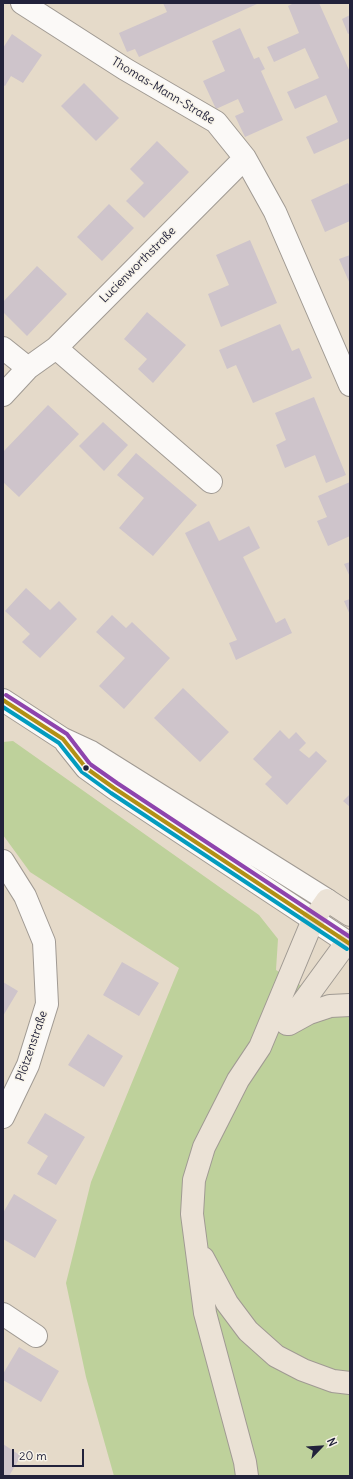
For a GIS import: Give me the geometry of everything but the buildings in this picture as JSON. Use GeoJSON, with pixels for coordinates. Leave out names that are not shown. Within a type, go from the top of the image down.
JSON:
{"type":"FeatureCollection","features":[{"type":"Feature","properties":{"kind":"main road"},"geometry":{"type":"LineString","coordinates":[[247,1476],[245,1462],[205,1313],[192,1214],[194,1180],[204,1147],[238,1080],[260,1047],[313,920],[327,900],[350,915]]}},
{"type":"Feature","properties":{"kind":"main road"},"geometry":{"type":"LineString","coordinates":[[260,1047],[287,1024],[349,941]]}},
{"type":"Feature","properties":{"kind":"main road"},"geometry":{"type":"LineString","coordinates":[[287,1024],[309,1013],[330,1006],[350,1005]]}},
{"type":"Feature","properties":{"kind":"main road"},"geometry":{"type":"LineString","coordinates":[[196,1247],[227,1303],[248,1331],[276,1356],[303,1370],[333,1381],[350,1383]]}},
{"type":"Feature","properties":{"kind":"street","name":"Thomas-Mann-Straße"},"geometry":{"type":"LineString","coordinates":[[22,3],[126,69],[216,122],[245,158],[275,212],[350,385]]}},
{"type":"Feature","properties":{"kind":"street","name":"Lucienworthstraße"},"geometry":{"type":"LineString","coordinates":[[3,395],[28,368],[56,348],[245,158]]}},
{"type":"Feature","properties":{"kind":"street"},"geometry":{"type":"LineString","coordinates":[[3,348],[28,368]]}},
{"type":"Feature","properties":{"kind":"street"},"geometry":{"type":"LineString","coordinates":[[56,348],[211,482]]}},
{"type":"Feature","properties":{"kind":"street"},"geometry":{"type":"LineString","coordinates":[[3,700],[63,739],[91,752],[327,900]]}},
{"type":"Feature","properties":{"kind":"street"},"geometry":{"type":"LineString","coordinates":[[63,739],[86,768],[114,788],[313,920],[349,941]]}},
{"type":"Feature","properties":{"kind":"street","name":"Plötzenstraße"},"geometry":{"type":"LineString","coordinates":[[3,862],[25,896],[44,942],[47,1004],[28,1065],[3,1117]]}},
{"type":"Feature","properties":{"kind":"street"},"geometry":{"type":"LineString","coordinates":[[3,1314],[36,1336]]}},
{"type":"Feature","properties":{"kind":"green space"},"geometry":{"type":"Polygon","coordinates":[[[13,741],[259,915],[278,939],[276,970],[350,1016],[350,1476],[114,1476],[86,1377],[66,1283],[91,1182],[179,968],[30,872],[3,835],[3,742],[13,741]]]}},
{"type":"Feature","properties":{"kind":"transit line"},"geometry":{"type":"LineString","coordinates":[[6,695],[67,734],[90,764],[117,783],[350,937]]}},
{"type":"Feature","properties":{"kind":"transit line"},"geometry":{"type":"LineString","coordinates":[[3,700],[63,739],[86,768],[114,788],[350,944]]}},
{"type":"Feature","properties":{"kind":"transit line"},"geometry":{"type":"LineString","coordinates":[[3,707],[59,743],[82,772],[111,793],[347,949]]}}]}
